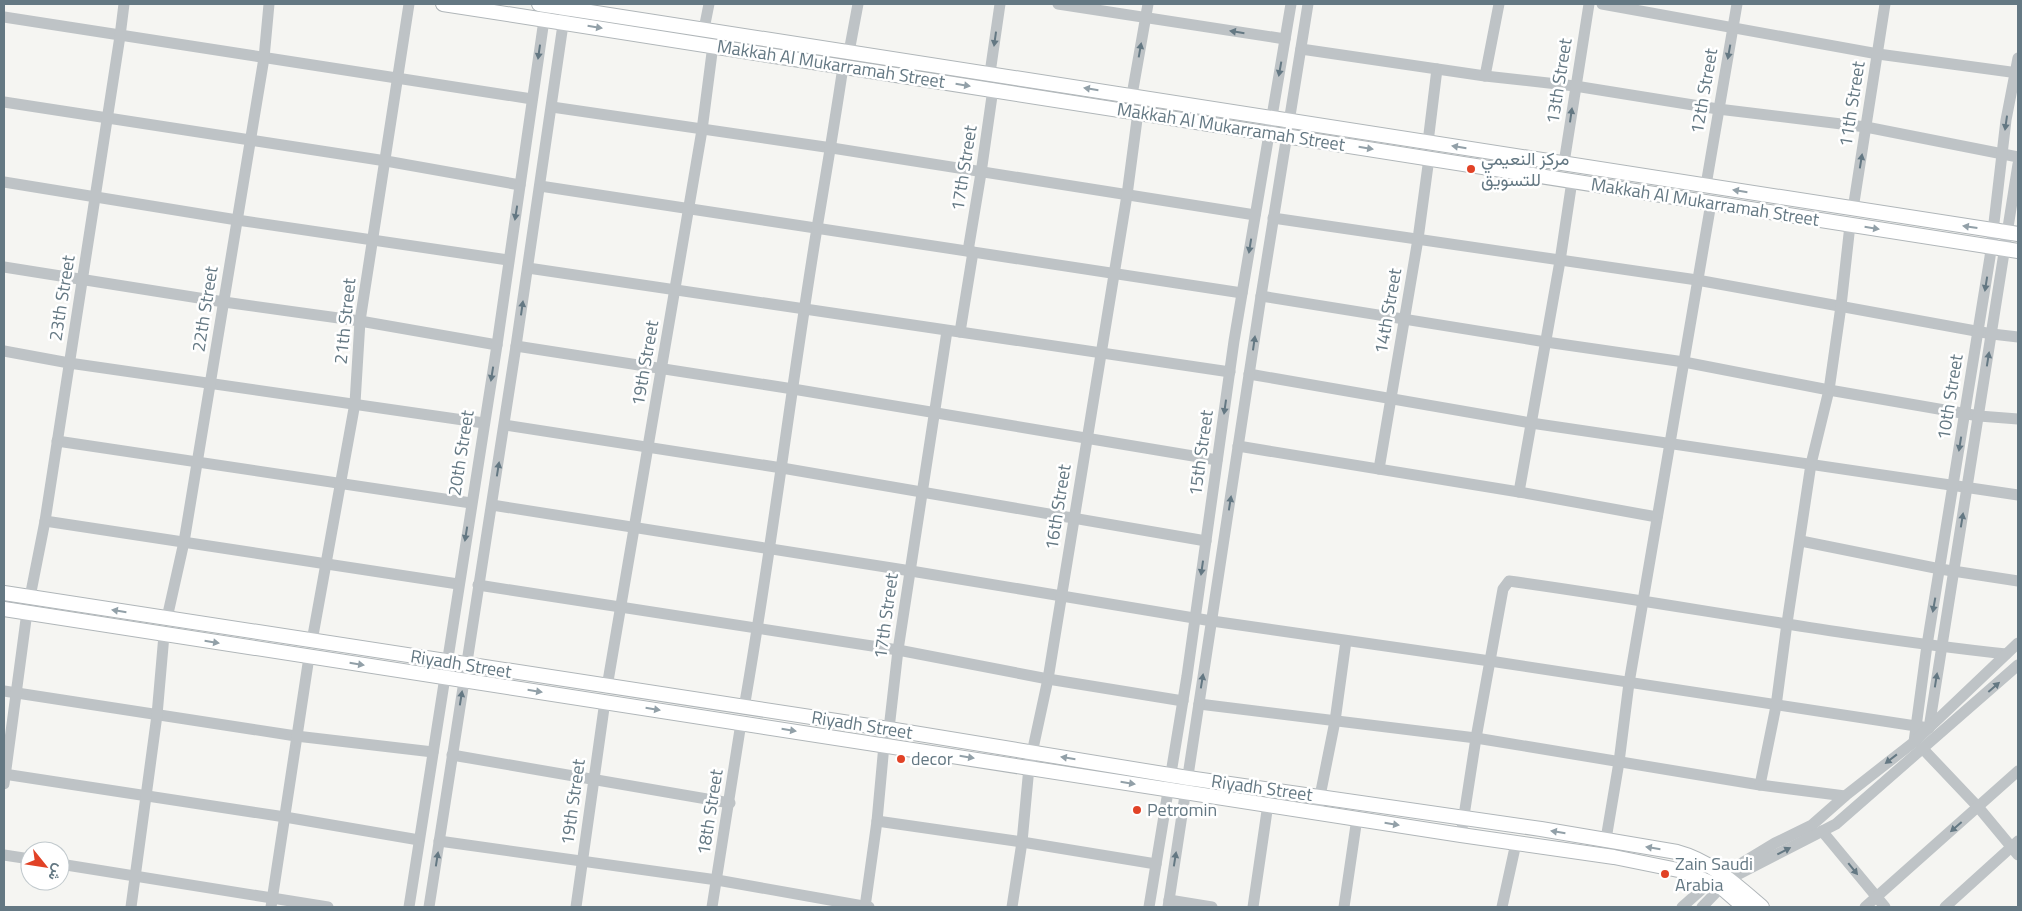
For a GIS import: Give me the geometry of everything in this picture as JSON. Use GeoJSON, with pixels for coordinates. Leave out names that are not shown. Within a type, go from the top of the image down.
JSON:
{"type":"FeatureCollection","features":[{"type":"Feature","properties":{"kind":"main road","name":"Makkah Al Mukarramah Street"},"geometry":{"type":"LineString","coordinates":[[443,4],[2012,250]]}},
{"type":"Feature","properties":{"kind":"main road","name":"Makkah Al Mukarramah Street"},"geometry":{"type":"LineString","coordinates":[[544,4],[2006,232]]}},
{"type":"Feature","properties":{"kind":"main road","name":"Riyadh Street"},"geometry":{"type":"LineString","coordinates":[[4,592],[1032,752],[1268,804],[1614,857],[1683,871],[1721,881],[1762,907]]}},
{"type":"Feature","properties":{"kind":"main road","name":"Riyadh Street"},"geometry":{"type":"LineString","coordinates":[[4,609],[1029,767],[1169,782]]}},
{"type":"Feature","properties":{"kind":"main road","name":"Riyadh Street"},"geometry":{"type":"LineString","coordinates":[[1186,785],[1284,791],[1320,796],[1606,839],[1693,856],[1721,881],[1744,907]]}},
{"type":"Feature","properties":{"kind":"street","name":"23th Street"},"geometry":{"type":"LineString","coordinates":[[30,597],[45,521],[124,4]]}},
{"type":"Feature","properties":{"kind":"street","name":"22th Street"},"geometry":{"type":"LineString","coordinates":[[168,618],[198,462],[264,58],[269,4]]}},
{"type":"Feature","properties":{"kind":"street","name":"21th Street"},"geometry":{"type":"LineString","coordinates":[[312,641],[355,404],[360,321],[409,4]]}},
{"type":"Feature","properties":{"kind":"street","name":"20th Street"},"geometry":{"type":"LineString","coordinates":[[409,907],[458,584],[497,345],[544,19],[544,4]]}},
{"type":"Feature","properties":{"kind":"street"},"geometry":{"type":"LineString","coordinates":[[704,29],[709,4]]}},
{"type":"Feature","properties":{"kind":"street"},"geometry":{"type":"LineString","coordinates":[[849,52],[858,4]]}},
{"type":"Feature","properties":{"kind":"street"},"geometry":{"type":"LineString","coordinates":[[990,73],[1000,4]]}},
{"type":"Feature","properties":{"kind":"street"},"geometry":{"type":"LineString","coordinates":[[1058,4],[1285,39]]}},
{"type":"Feature","properties":{"kind":"street"},"geometry":{"type":"LineString","coordinates":[[1132,95],[1148,4]]}},
{"type":"Feature","properties":{"kind":"street","name":"15th Street"},"geometry":{"type":"LineString","coordinates":[[1149,907],[1183,702],[1242,293],[1291,4]]}},
{"type":"Feature","properties":{"kind":"street","name":"15th Street"},"geometry":{"type":"LineString","coordinates":[[1169,903],[1273,218],[1308,4]]}},
{"type":"Feature","properties":{"kind":"street"},"geometry":{"type":"LineString","coordinates":[[1485,76],[1499,4]]}},
{"type":"Feature","properties":{"kind":"street","name":"13th Street"},"geometry":{"type":"LineString","coordinates":[[1564,163],[1589,4]]}},
{"type":"Feature","properties":{"kind":"street"},"geometry":{"type":"LineString","coordinates":[[1602,4],[1733,26],[1878,54],[2017,73]]}},
{"type":"Feature","properties":{"kind":"street","name":"12th Street"},"geometry":{"type":"LineString","coordinates":[[1706,185],[1737,4]]}},
{"type":"Feature","properties":{"kind":"street","name":"11th Street"},"geometry":{"type":"LineString","coordinates":[[1853,209],[1885,4]]}},
{"type":"Feature","properties":{"kind":"street"},"geometry":{"type":"LineString","coordinates":[[429,907],[492,505],[566,6]]}},
{"type":"Feature","properties":{"kind":"street"},"geometry":{"type":"LineString","coordinates":[[4,17],[532,99]]}},
{"type":"Feature","properties":{"kind":"street","name":"19th Street"},"geometry":{"type":"LineString","coordinates":[[607,687],[689,209],[713,45]]}},
{"type":"Feature","properties":{"kind":"street"},"geometry":{"type":"LineString","coordinates":[[1300,49],[1485,76],[1575,86],[1718,109],[1866,128],[2018,157]]}},
{"type":"Feature","properties":{"kind":"street","name":"10th Street"},"geometry":{"type":"LineString","coordinates":[[1929,728],[1992,334],[2012,250],[2006,232],[2002,154],[2006,120],[2017,73],[2018,58]]}},
{"type":"Feature","properties":{"kind":"street"},"geometry":{"type":"LineString","coordinates":[[744,708],[758,628],[817,228],[832,148],[843,67]]}},
{"type":"Feature","properties":{"kind":"street"},"geometry":{"type":"LineString","coordinates":[[1428,142],[1437,69]]}},
{"type":"Feature","properties":{"kind":"street","name":"17th Street"},"geometry":{"type":"LineString","coordinates":[[960,332],[993,89]]}},
{"type":"Feature","properties":{"kind":"street"},"geometry":{"type":"LineString","coordinates":[[4,102],[386,161],[520,185]]}},
{"type":"Feature","properties":{"kind":"street"},"geometry":{"type":"LineString","coordinates":[[552,107],[832,148],[1255,215]]}},
{"type":"Feature","properties":{"kind":"street","name":"16th Street"},"geometry":{"type":"LineString","coordinates":[[1012,907],[1022,842],[1029,767],[1048,679],[1127,195],[1138,112]]}},
{"type":"Feature","properties":{"kind":"street","name":"14th Street"},"geometry":{"type":"LineString","coordinates":[[1379,469],[1418,240],[1429,158]]}},
{"type":"Feature","properties":{"kind":"street","name":"10th Street"},"geometry":{"type":"LineString","coordinates":[[1918,745],[1916,726],[1927,645],[1992,246],[2006,232],[2018,164]]}},
{"type":"Feature","properties":{"kind":"street"},"geometry":{"type":"LineString","coordinates":[[1519,492],[1560,261],[1572,181]]}},
{"type":"Feature","properties":{"kind":"street"},"geometry":{"type":"LineString","coordinates":[[4,182],[237,220],[508,260]]}},
{"type":"Feature","properties":{"kind":"street"},"geometry":{"type":"LineString","coordinates":[[540,186],[1242,293]]}},
{"type":"Feature","properties":{"kind":"street"},"geometry":{"type":"LineString","coordinates":[[1606,839],[1619,762],[1629,683],[1711,203]]}},
{"type":"Feature","properties":{"kind":"street"},"geometry":{"type":"LineString","coordinates":[[1273,218],[1697,280],[1978,332],[2018,337]]}},
{"type":"Feature","properties":{"kind":"street"},"geometry":{"type":"LineString","coordinates":[[1760,785],[1776,706],[1811,464],[1829,390],[1850,225]]}},
{"type":"Feature","properties":{"kind":"street"},"geometry":{"type":"LineString","coordinates":[[4,267],[224,302],[360,321],[497,345]]}},
{"type":"Feature","properties":{"kind":"street"},"geometry":{"type":"LineString","coordinates":[[528,268],[1230,372]]}},
{"type":"Feature","properties":{"kind":"street"},"geometry":{"type":"LineString","coordinates":[[1261,296],[1546,342],[1684,362],[1979,416],[2018,419]]}},
{"type":"Feature","properties":{"kind":"street","name":"17th Street"},"geometry":{"type":"LineString","coordinates":[[866,907],[884,745],[889,729],[898,650],[947,331]]}},
{"type":"Feature","properties":{"kind":"street"},"geometry":{"type":"LineString","coordinates":[[516,346],[935,412],[1218,460]]}},
{"type":"Feature","properties":{"kind":"street"},"geometry":{"type":"LineString","coordinates":[[4,351],[69,363],[484,423]]}},
{"type":"Feature","properties":{"kind":"street"},"geometry":{"type":"LineString","coordinates":[[1249,374],[1532,423],[2018,495]]}},
{"type":"Feature","properties":{"kind":"street"},"geometry":{"type":"LineString","coordinates":[[504,424],[782,468],[1206,541]]}},
{"type":"Feature","properties":{"kind":"street"},"geometry":{"type":"LineString","coordinates":[[57,441],[471,503]]}},
{"type":"Feature","properties":{"kind":"street"},"geometry":{"type":"LineString","coordinates":[[1238,446],[1519,492],[1657,517]]}},
{"type":"Feature","properties":{"kind":"street"},"geometry":{"type":"LineString","coordinates":[[492,505],[1212,621],[1929,728]]}},
{"type":"Feature","properties":{"kind":"street"},"geometry":{"type":"LineString","coordinates":[[45,521],[326,562],[458,584]]}},
{"type":"Feature","properties":{"kind":"street"},"geometry":{"type":"LineString","coordinates":[[1801,541],[1940,569],[2018,581]]}},
{"type":"Feature","properties":{"kind":"street"},"geometry":{"type":"LineString","coordinates":[[1461,835],[1476,738],[1503,589],[1509,581],[1644,600],[1927,645],[2006,654]]}},
{"type":"Feature","properties":{"kind":"street"},"geometry":{"type":"LineString","coordinates":[[478,585],[898,650],[1048,679],[1183,702]]}},
{"type":"Feature","properties":{"kind":"street"},"geometry":{"type":"LineString","coordinates":[[27,612],[4,778],[147,796],[419,840]]}},
{"type":"Feature","properties":{"kind":"street"},"geometry":{"type":"LineString","coordinates":[[131,907],[157,715],[164,635]]}},
{"type":"Feature","properties":{"kind":"street"},"geometry":{"type":"LineString","coordinates":[[1317,812],[1335,721],[1346,640]]}},
{"type":"Feature","properties":{"kind":"street"},"geometry":{"type":"LineString","coordinates":[[1702,907],[1721,881],[1836,824],[1918,745],[1929,728],[2018,643]]}},
{"type":"Feature","properties":{"kind":"street"},"geometry":{"type":"LineString","coordinates":[[272,902],[309,657]]}},
{"type":"Feature","properties":{"kind":"street"},"geometry":{"type":"LineString","coordinates":[[1682,907],[1775,843],[1812,825],[1845,796],[1918,745],[2018,665]]}},
{"type":"Feature","properties":{"kind":"street"},"geometry":{"type":"LineString","coordinates":[[4,692],[296,736],[433,752]]}},
{"type":"Feature","properties":{"kind":"street","name":"19th Street"},"geometry":{"type":"LineString","coordinates":[[576,907],[605,701]]}},
{"type":"Feature","properties":{"kind":"street"},"geometry":{"type":"LineString","coordinates":[[1199,704],[1476,738],[1760,785],[1845,796]]}},
{"type":"Feature","properties":{"kind":"street","name":"18th Street"},"geometry":{"type":"LineString","coordinates":[[712,907],[730,803],[741,723]]}},
{"type":"Feature","properties":{"kind":"street"},"geometry":{"type":"LineString","coordinates":[[1918,745],[2016,848],[1945,907]]}},
{"type":"Feature","properties":{"kind":"street"},"geometry":{"type":"LineString","coordinates":[[452,755],[730,803]]}},
{"type":"Feature","properties":{"kind":"street"},"geometry":{"type":"LineString","coordinates":[[1865,907],[1979,808],[2018,771]]}},
{"type":"Feature","properties":{"kind":"street"},"geometry":{"type":"LineString","coordinates":[[1253,907],[1268,804]]}},
{"type":"Feature","properties":{"kind":"street"},"geometry":{"type":"LineString","coordinates":[[1344,907],[1357,818]]}},
{"type":"Feature","properties":{"kind":"street"},"geometry":{"type":"LineString","coordinates":[[877,821],[1156,864]]}},
{"type":"Feature","properties":{"kind":"street"},"geometry":{"type":"LineString","coordinates":[[1822,831],[1885,907]]}},
{"type":"Feature","properties":{"kind":"street"},"geometry":{"type":"LineString","coordinates":[[439,841],[717,880],[866,907]]}},
{"type":"Feature","properties":{"kind":"street"},"geometry":{"type":"LineString","coordinates":[[1502,907],[1516,843]]}},
{"type":"Feature","properties":{"kind":"street"},"geometry":{"type":"LineString","coordinates":[[4,855],[20,857]]}},
{"type":"Feature","properties":{"kind":"street"},"geometry":{"type":"LineString","coordinates":[[70,866],[272,902],[328,907]]}},
{"type":"Feature","properties":{"kind":"street"},"geometry":{"type":"LineString","coordinates":[[1169,903],[1212,907]]}},
{"type":"Feature","properties":{"kind":"place","name":"مركز النعيمي للتسويق"},"geometry":{"type":"Point","coordinates":[1471,169]}},
{"type":"Feature","properties":{"kind":"place","name":"decor"},"geometry":{"type":"Point","coordinates":[901,759]}},
{"type":"Feature","properties":{"kind":"place","name":"Petromin"},"geometry":{"type":"Point","coordinates":[1137,810]}},
{"type":"Feature","properties":{"kind":"place","name":"Zain Saudi Arabia"},"geometry":{"type":"Point","coordinates":[1665,874]}}]}
